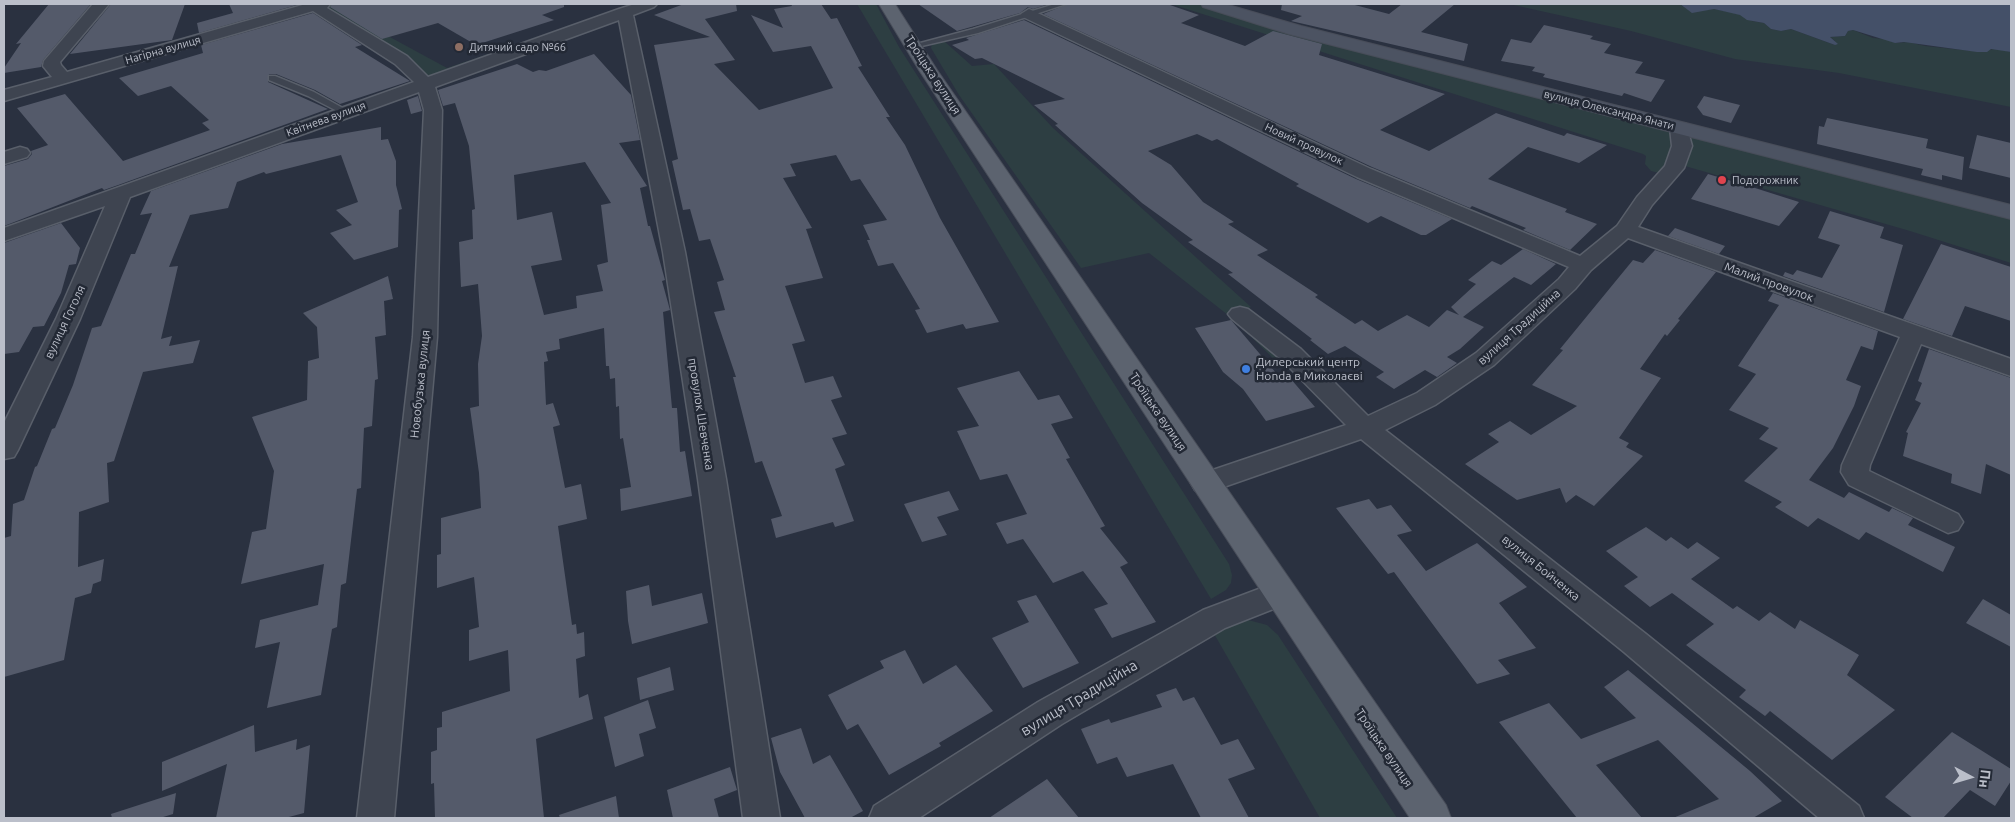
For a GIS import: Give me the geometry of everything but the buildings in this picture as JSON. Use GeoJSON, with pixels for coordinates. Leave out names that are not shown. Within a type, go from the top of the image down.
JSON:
{"type":"FeatureCollection","features":[{"type":"Feature","properties":{"kind":"main road","name":"Троїцька вулиця"},"geometry":{"type":"LineString","coordinates":[[887,4],[913,46],[1205,483],[1432,818]]}},
{"type":"Feature","properties":{"kind":"street"},"geometry":{"type":"LineString","coordinates":[[63,79],[52,66],[52,61],[101,4]]}},
{"type":"Feature","properties":{"kind":"street","name":"Нагірна вулиця"},"geometry":{"type":"LineString","coordinates":[[4,96],[319,4]]}},
{"type":"Feature","properties":{"kind":"street","name":"Новобузька вулиця"},"geometry":{"type":"LineString","coordinates":[[319,4],[321,11],[401,60],[425,84],[433,110],[434,137],[425,337],[375,818]]}},
{"type":"Feature","properties":{"kind":"street","name":"вулиця Олександра Янати"},"geometry":{"type":"LineString","coordinates":[[1209,4],[1295,30],[2011,212]]}},
{"type":"Feature","properties":{"kind":"street","name":"Квітнева вулиця"},"geometry":{"type":"LineString","coordinates":[[4,235],[637,8]]}},
{"type":"Feature","properties":{"kind":"street","name":"провулок Шевченка"},"geometry":{"type":"LineString","coordinates":[[637,8],[713,488],[762,818]]}},
{"type":"Feature","properties":{"kind":"street","name":"Новий провулок"},"geometry":{"type":"LineString","coordinates":[[1028,14],[1364,172],[1583,265]]}},
{"type":"Feature","properties":{"kind":"street","name":"вулиця Традиційна"},"geometry":{"type":"LineString","coordinates":[[1205,483],[1365,428],[1426,399],[1485,359],[1567,284],[1583,265],[1625,230],[1644,201],[1674,168],[1682,146],[1679,128]]}},
{"type":"Feature","properties":{"kind":"street","name":"вулиця Гоголя"},"geometry":{"type":"LineString","coordinates":[[4,450],[68,319],[121,193]]}},
{"type":"Feature","properties":{"kind":"street","name":"Малий провулок"},"geometry":{"type":"LineString","coordinates":[[1625,230],[2011,368]]}},
{"type":"Feature","properties":{"kind":"street","name":"вулиця Бойченка"},"geometry":{"type":"LineString","coordinates":[[1240,314],[1292,355],[1365,428],[1635,643],[1846,818]]}},
{"type":"Feature","properties":{"kind":"street"},"geometry":{"type":"LineString","coordinates":[[1913,334],[1856,465],[1855,472],[1859,478],[1948,522]]}},
{"type":"Feature","properties":{"kind":"street","name":"вулиця Традиційна"},"geometry":{"type":"LineString","coordinates":[[887,818],[1058,708],[1214,619],[1280,593]]}},
{"type":"Feature","properties":{"kind":"lane"},"geometry":{"type":"LineString","coordinates":[[913,46],[947,38],[1062,4]]}},
{"type":"Feature","properties":{"kind":"lane"},"geometry":{"type":"LineString","coordinates":[[272,78],[311,94],[346,112]]}},
{"type":"Feature","properties":{"kind":"shaded area"},"geometry":{"type":"Polygon","coordinates":[[[329,4],[447,68],[634,4],[642,4],[436,78],[427,78],[325,10],[325,5],[329,4]]]}},
{"type":"Feature","properties":{"kind":"shaded area"},"geometry":{"type":"Polygon","coordinates":[[[857,4],[876,4],[899,47],[1229,564],[1232,575],[1231,583],[1226,590],[1211,599],[857,4]]]}},
{"type":"Feature","properties":{"kind":"shaded area"},"geometry":{"type":"Polygon","coordinates":[[[1171,4],[1198,4],[1292,32],[1668,130],[1674,135],[1674,158],[1659,173],[1651,171],[1645,164],[1646,156],[1643,154],[1171,4]]]}},
{"type":"Feature","properties":{"kind":"shaded area"},"geometry":{"type":"Polygon","coordinates":[[[1509,4],[1680,4],[1690,11],[1714,9],[1744,15],[1752,21],[1764,23],[1771,29],[1781,31],[1791,29],[1835,45],[1835,41],[1830,37],[1845,36],[1848,31],[1853,30],[1873,38],[1897,43],[1908,42],[1925,46],[1972,51],[1996,49],[2011,52],[2011,107],[1839,73],[1735,59],[1631,31],[1509,4]]]}},
{"type":"Feature","properties":{"kind":"shaded area"},"geometry":{"type":"Polygon","coordinates":[[[944,41],[972,66],[994,64],[1053,128],[1251,307],[1236,314],[1290,366],[1280,365],[1233,319],[1149,253],[1081,268],[959,95],[931,48],[932,44],[944,41]]]}},
{"type":"Feature","properties":{"kind":"shaded area"},"geometry":{"type":"Polygon","coordinates":[[[1686,136],[1699,136],[2011,216],[2011,263],[1910,231],[1685,166],[1688,156],[1686,136]]]}},
{"type":"Feature","properties":{"kind":"shaded area"},"geometry":{"type":"Polygon","coordinates":[[[1237,617],[1267,625],[1278,635],[1397,818],[1320,818],[1213,632],[1237,617]]]}},
{"type":"Feature","properties":{"kind":"water"},"geometry":{"type":"Polygon","coordinates":[[[1680,4],[2011,4],[2011,52],[1991,49],[1987,52],[1977,52],[1904,42],[1895,43],[1853,30],[1848,31],[1845,36],[1830,37],[1838,44],[1835,45],[1791,29],[1781,31],[1771,29],[1764,23],[1747,20],[1740,15],[1714,9],[1692,13],[1680,4]]]}},
{"type":"Feature","properties":{"kind":"place","name":"Дитячий садо №66"},"geometry":{"type":"Point","coordinates":[459,47]}},
{"type":"Feature","properties":{"kind":"place","name":"Подорожник"},"geometry":{"type":"Point","coordinates":[1722,180]}},
{"type":"Feature","properties":{"kind":"place","name":"Дилерський центр Honda в Миколаєві"},"geometry":{"type":"Point","coordinates":[1246,369]}}]}
